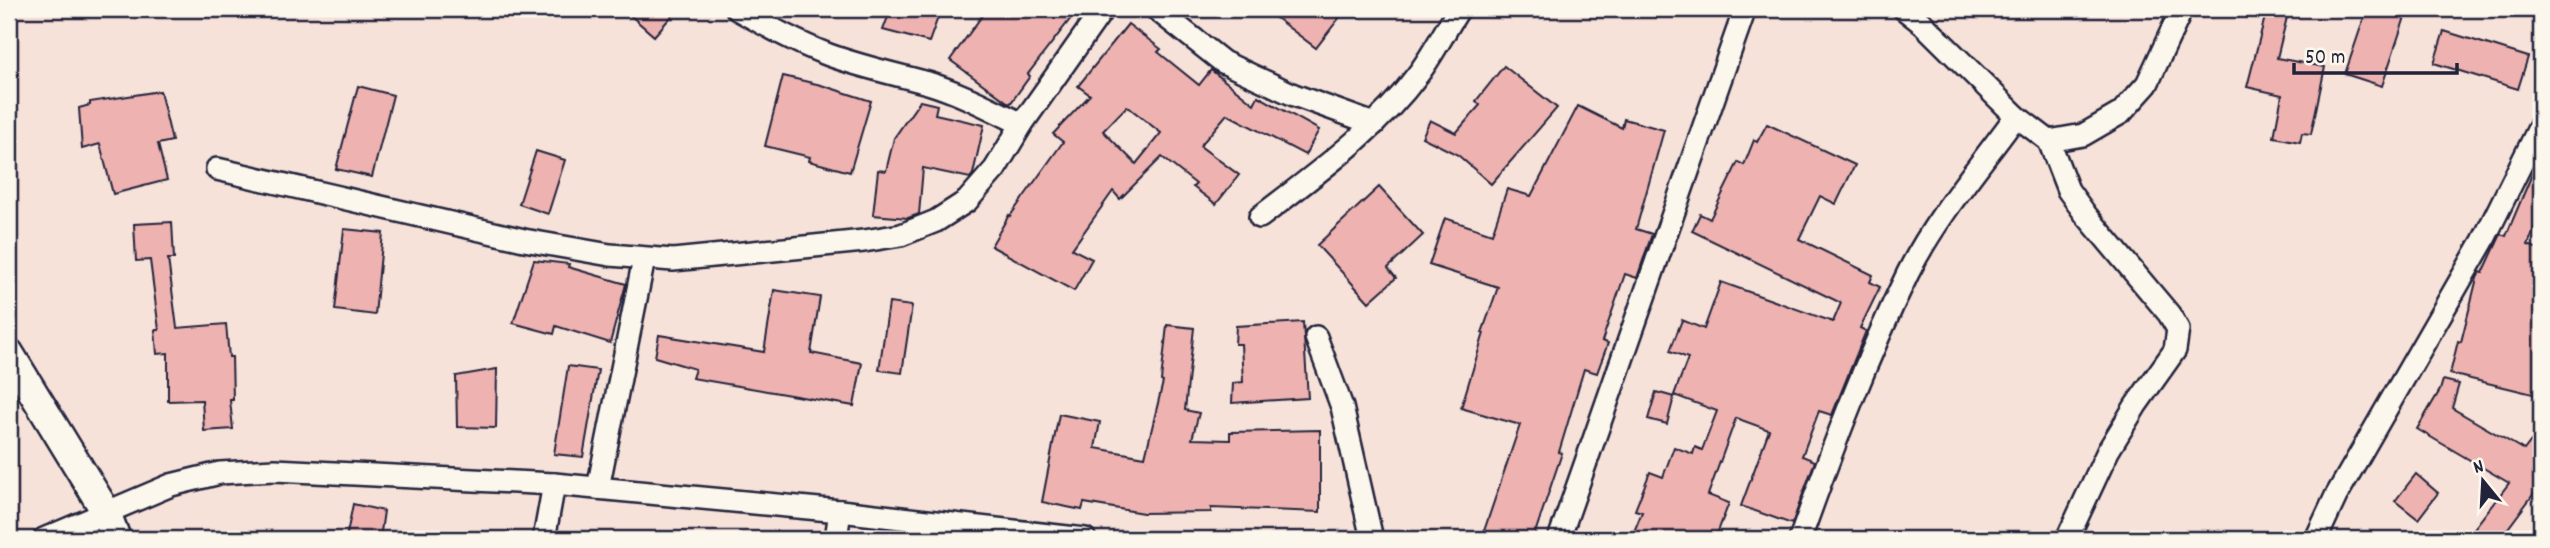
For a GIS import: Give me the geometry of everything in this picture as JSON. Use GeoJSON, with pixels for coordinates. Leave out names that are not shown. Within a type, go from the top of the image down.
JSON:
{"type":"FeatureCollection","features":[{"type":"Feature","properties":{"kind":"street"},"geometry":{"type":"LineString","coordinates":[[737,9],[828,55],[883,73],[928,83],[1022,124]]}},
{"type":"Feature","properties":{"kind":"street"},"geometry":{"type":"LineString","coordinates":[[217,169],[524,240],[644,259],[673,260],[901,235],[936,221],[967,201],[995,169],[1022,124],[1103,9]]}},
{"type":"Feature","properties":{"kind":"street"},"geometry":{"type":"LineString","coordinates":[[1156,9],[1223,62],[1294,95],[1374,124]]}},
{"type":"Feature","properties":{"kind":"street"},"geometry":{"type":"LineString","coordinates":[[1261,217],[1348,149],[1374,124],[1420,73],[1459,9]]}},
{"type":"Feature","properties":{"kind":"street"},"geometry":{"type":"LineString","coordinates":[[1559,539],[1745,9]]}},
{"type":"Feature","properties":{"kind":"street"},"geometry":{"type":"LineString","coordinates":[[1904,9],[1923,24],[2017,116],[2049,141],[2068,190],[2169,314],[2178,329],[2175,351],[2136,405],[2108,451],[2067,539]]}},
{"type":"Feature","properties":{"kind":"street"},"geometry":{"type":"LineString","coordinates":[[2049,141],[2083,135],[2121,113],[2147,84],[2182,9]]}},
{"type":"Feature","properties":{"kind":"street"},"geometry":{"type":"LineString","coordinates":[[1800,539],[1842,422],[1909,272],[1938,223],[2017,116]]}},
{"type":"Feature","properties":{"kind":"street"},"geometry":{"type":"LineString","coordinates":[[2316,539],[2336,496],[2483,241],[2541,124]]}},
{"type":"Feature","properties":{"kind":"street"},"geometry":{"type":"LineString","coordinates":[[598,488],[644,259]]}},
{"type":"Feature","properties":{"kind":"street"},"geometry":{"type":"LineString","coordinates":[[1316,337],[1342,407],[1372,539]]}},
{"type":"Feature","properties":{"kind":"street"},"geometry":{"type":"LineString","coordinates":[[9,353],[106,512],[116,539]]}},
{"type":"Feature","properties":{"kind":"street"},"geometry":{"type":"LineString","coordinates":[[44,539],[171,485],[220,473],[275,470],[554,484],[840,511],[1085,539]]}},
{"type":"Feature","properties":{"kind":"street"},"geometry":{"type":"LineString","coordinates":[[544,539],[554,484]]}},
{"type":"Feature","properties":{"kind":"street"},"geometry":{"type":"LineString","coordinates":[[836,539],[840,511]]}},
{"type":"Feature","properties":{"kind":"building"},"geometry":{"type":"Polygon","coordinates":[[[623,9],[678,9],[654,36],[623,9]]]}},
{"type":"Feature","properties":{"kind":"building"},"geometry":{"type":"Polygon","coordinates":[[[891,9],[941,9],[929,42],[883,30],[891,9]]]}},
{"type":"Feature","properties":{"kind":"building"},"geometry":{"type":"Polygon","coordinates":[[[987,9],[1078,9],[1028,74],[1030,76],[1010,104],[950,60],[987,9]]]}},
{"type":"Feature","properties":{"kind":"building"},"geometry":{"type":"Polygon","coordinates":[[[1264,9],[1346,9],[1316,48],[1264,9]]]}},
{"type":"Feature","properties":{"kind":"building"},"geometry":{"type":"Polygon","coordinates":[[[2267,9],[2289,9],[2277,58],[2325,67],[2311,134],[2302,133],[2300,142],[2274,137],[2282,95],[2247,87],[2267,9]]]}},
{"type":"Feature","properties":{"kind":"building"},"geometry":{"type":"Polygon","coordinates":[[[2367,9],[2389,9],[2406,14],[2382,86],[2345,74],[2367,9]]]}},
{"type":"Feature","properties":{"kind":"building"},"geometry":{"type":"Polygon","coordinates":[[[1128,24],[1161,49],[1158,52],[1199,85],[1211,70],[1254,104],[1258,96],[1319,130],[1305,155],[1227,114],[1200,146],[1239,175],[1216,204],[1193,187],[1196,184],[1162,157],[1120,199],[1113,191],[1072,249],[1092,259],[1074,291],[991,246],[1009,215],[1063,142],[1053,134],[1090,95],[1078,86],[1128,24]],[[1127,106],[1103,131],[1136,164],[1161,133],[1127,106]]]}},
{"type":"Feature","properties":{"kind":"building"},"geometry":{"type":"Polygon","coordinates":[[[2444,31],[2528,57],[2518,89],[2434,63],[2444,31]]]}},
{"type":"Feature","properties":{"kind":"building"},"geometry":{"type":"Polygon","coordinates":[[[1504,66],[1557,108],[1491,184],[1458,155],[1422,137],[1430,120],[1456,133],[1480,105],[1476,101],[1504,66]]]}},
{"type":"Feature","properties":{"kind":"building"},"geometry":{"type":"Polygon","coordinates":[[[783,76],[871,101],[850,172],[809,161],[810,157],[765,146],[783,76]]]}},
{"type":"Feature","properties":{"kind":"building"},"geometry":{"type":"Polygon","coordinates":[[[358,86],[393,95],[372,177],[336,169],[358,86]]]}},
{"type":"Feature","properties":{"kind":"building"},"geometry":{"type":"Polygon","coordinates":[[[160,91],[172,141],[158,144],[167,180],[113,194],[100,144],[82,149],[79,108],[90,105],[90,102],[160,91]]]}},
{"type":"Feature","properties":{"kind":"building"},"geometry":{"type":"Polygon","coordinates":[[[920,101],[937,105],[935,114],[984,125],[973,174],[970,178],[923,168],[919,214],[908,218],[873,215],[878,170],[886,171],[894,138],[920,101]]]}},
{"type":"Feature","properties":{"kind":"building"},"geometry":{"type":"Polygon","coordinates":[[[1578,106],[1622,128],[1624,119],[1664,130],[1636,229],[1652,234],[1637,278],[1625,274],[1602,341],[1608,343],[1597,373],[1584,369],[1559,452],[1562,453],[1533,539],[1509,539],[1484,531],[1520,425],[1461,408],[1498,287],[1429,265],[1445,218],[1492,234],[1507,189],[1531,196],[1578,106]]]}},
{"type":"Feature","properties":{"kind":"building"},"geometry":{"type":"Polygon","coordinates":[[[1767,124],[1855,165],[1836,204],[1820,196],[1799,239],[1873,275],[1870,282],[1880,287],[1860,328],[1866,331],[1832,415],[1819,411],[1802,456],[1815,461],[1792,524],[1741,506],[1769,430],[1736,418],[1708,495],[1729,503],[1715,539],[1631,539],[1642,512],[1635,510],[1650,472],[1663,477],[1674,447],[1693,454],[1695,447],[1702,450],[1717,411],[1674,395],[1688,358],[1670,351],[1682,320],[1704,329],[1721,282],[1833,322],[1841,303],[1692,231],[1700,214],[1710,219],[1738,162],[1744,165],[1754,140],[1757,142],[1767,124]]]}},
{"type":"Feature","properties":{"kind":"building"},"geometry":{"type":"Polygon","coordinates":[[[536,151],[565,160],[548,214],[519,204],[536,151]]]}},
{"type":"Feature","properties":{"kind":"building"},"geometry":{"type":"Polygon","coordinates":[[[2541,153],[2541,211],[2528,245],[2541,250],[2541,396],[2450,374],[2477,278],[2480,272],[2483,273],[2501,234],[2506,236],[2541,153]]]}},
{"type":"Feature","properties":{"kind":"building"},"geometry":{"type":"Polygon","coordinates":[[[1379,187],[1423,235],[1388,268],[1396,278],[1369,302],[1317,245],[1379,187]]]}},
{"type":"Feature","properties":{"kind":"building"},"geometry":{"type":"Polygon","coordinates":[[[172,222],[174,259],[168,259],[177,328],[226,324],[229,357],[232,357],[233,400],[230,400],[233,429],[204,431],[202,400],[168,401],[168,353],[157,354],[155,330],[159,330],[150,260],[136,261],[134,224],[172,222]]]}},
{"type":"Feature","properties":{"kind":"building"},"geometry":{"type":"Polygon","coordinates":[[[344,229],[383,233],[375,315],[335,310],[344,229]]]}},
{"type":"Feature","properties":{"kind":"building"},"geometry":{"type":"Polygon","coordinates":[[[534,260],[569,264],[568,267],[626,284],[610,343],[556,326],[554,334],[513,323],[534,260]]]}},
{"type":"Feature","properties":{"kind":"building"},"geometry":{"type":"Polygon","coordinates":[[[774,290],[820,297],[811,353],[862,363],[854,406],[692,378],[695,369],[655,357],[659,335],[764,352],[774,290]]]}},
{"type":"Feature","properties":{"kind":"building"},"geometry":{"type":"Polygon","coordinates":[[[889,303],[912,306],[902,373],[879,370],[889,303]]]}},
{"type":"Feature","properties":{"kind":"building"},"geometry":{"type":"Polygon","coordinates":[[[1303,322],[1308,398],[1232,403],[1233,383],[1243,382],[1241,344],[1235,344],[1236,326],[1303,322]]]}},
{"type":"Feature","properties":{"kind":"building"},"geometry":{"type":"Polygon","coordinates":[[[1167,325],[1194,328],[1185,410],[1199,413],[1192,439],[1230,440],[1230,432],[1320,430],[1320,512],[1211,508],[1211,512],[1143,513],[1084,503],[1082,510],[1042,502],[1059,414],[1100,422],[1095,448],[1145,457],[1163,382],[1167,325]]]}},
{"type":"Feature","properties":{"kind":"building"},"geometry":{"type":"Polygon","coordinates":[[[568,366],[598,370],[583,457],[554,454],[568,366]]]}},
{"type":"Feature","properties":{"kind":"building"},"geometry":{"type":"Polygon","coordinates":[[[497,369],[496,428],[457,427],[456,376],[497,369]]]}},
{"type":"Feature","properties":{"kind":"building"},"geometry":{"type":"Polygon","coordinates":[[[2443,380],[2459,384],[2452,408],[2524,450],[2531,441],[2541,449],[2541,484],[2500,539],[2466,539],[2509,483],[2417,429],[2443,380]]]}},
{"type":"Feature","properties":{"kind":"building"},"geometry":{"type":"Polygon","coordinates":[[[1656,392],[1674,397],[1667,424],[1648,419],[1656,392]]]}},
{"type":"Feature","properties":{"kind":"building"},"geometry":{"type":"Polygon","coordinates":[[[2416,474],[2438,493],[2418,519],[2395,501],[2416,474]]]}},
{"type":"Feature","properties":{"kind":"building"},"geometry":{"type":"Polygon","coordinates":[[[353,504],[384,511],[380,539],[346,539],[353,504]]]}}]}
